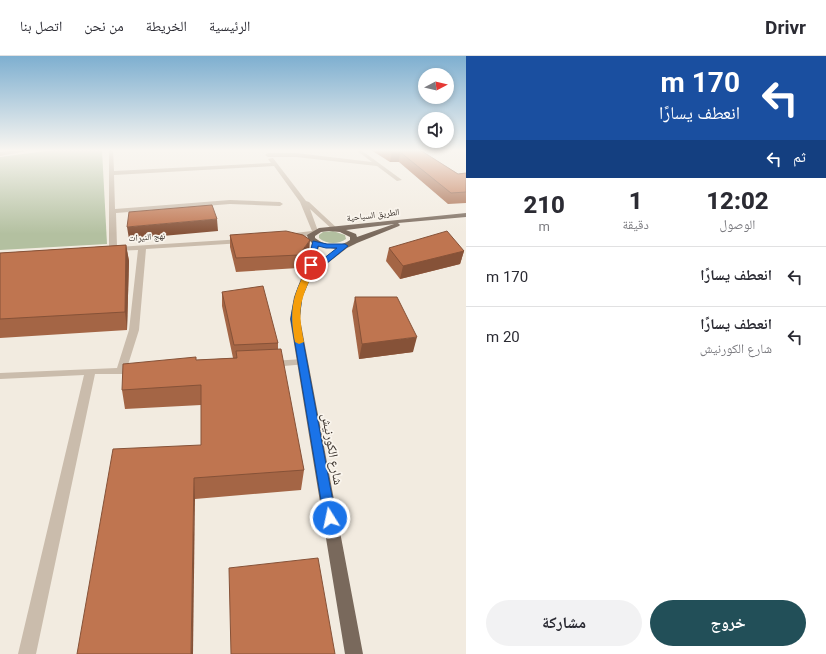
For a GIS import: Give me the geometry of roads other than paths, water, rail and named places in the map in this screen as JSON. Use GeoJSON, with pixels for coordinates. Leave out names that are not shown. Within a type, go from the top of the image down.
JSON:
{"type":"FeatureCollection","features":[{"type":"Feature","properties":{"kind":"main road","name":"الطريق السياحية"},"geometry":{"type":"LineString","coordinates":[[314,232],[324,229],[466,215]]}},
{"type":"Feature","properties":{"kind":"main road","name":"الطريق السياحية"},"geometry":{"type":"LineString","coordinates":[[345,246],[354,241],[411,220]]}},
{"type":"Feature","properties":{"kind":"main road"},"geometry":{"type":"LineString","coordinates":[[336,229],[353,236],[354,241]]}},
{"type":"Feature","properties":{"kind":"main road","name":"شارع الكورنيش"},"geometry":{"type":"LineString","coordinates":[[314,232],[311,237],[315,242],[314,255],[308,275],[298,297],[295,319],[354,654]]}},
{"type":"Feature","properties":{"kind":"main road"},"geometry":{"type":"LineString","coordinates":[[315,242],[326,246],[345,246]]}},
{"type":"Feature","properties":{"kind":"main road","name":"شارع الكورنيش"},"geometry":{"type":"LineString","coordinates":[[308,275],[330,256],[345,246]]}},
{"type":"Feature","properties":{"kind":"street"},"geometry":{"type":"LineString","coordinates":[[112,178],[112,212],[230,202],[280,204]]}},
{"type":"Feature","properties":{"kind":"street"},"geometry":{"type":"LineString","coordinates":[[286,178],[302,199],[312,218],[314,232],[279,239],[315,242]]}},
{"type":"Feature","properties":{"kind":"street"},"geometry":{"type":"LineString","coordinates":[[302,199],[336,229]]}},
{"type":"Feature","properties":{"kind":"street","name":"نهج النيرات"},"geometry":{"type":"LineString","coordinates":[[112,212],[109,250],[249,241]]}},
{"type":"Feature","properties":{"kind":"street"},"geometry":{"type":"LineString","coordinates":[[121,371],[134,330],[142,248]]}},
{"type":"Feature","properties":{"kind":"street"},"geometry":{"type":"LineString","coordinates":[[264,364],[303,362]]}},
{"type":"Feature","properties":{"kind":"street"},"geometry":{"type":"LineString","coordinates":[[0,376],[90,371],[145,370]]}},
{"type":"Feature","properties":{"kind":"street"},"geometry":{"type":"LineString","coordinates":[[27,654],[90,371]]}}]}
